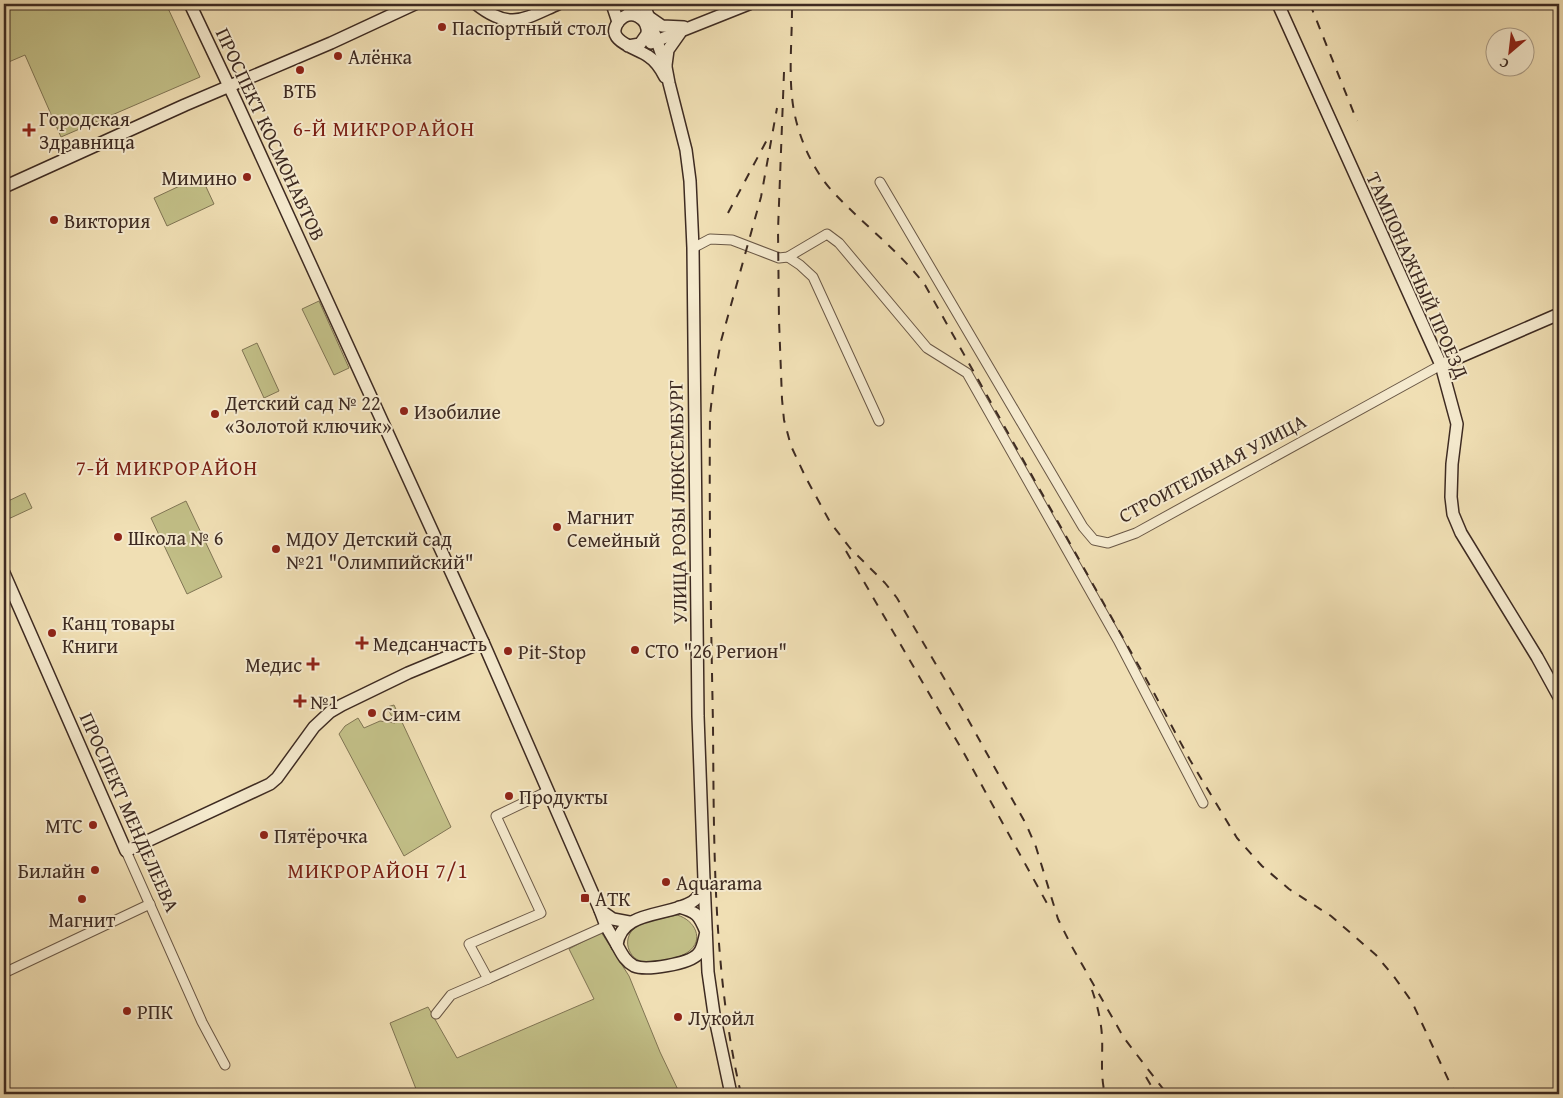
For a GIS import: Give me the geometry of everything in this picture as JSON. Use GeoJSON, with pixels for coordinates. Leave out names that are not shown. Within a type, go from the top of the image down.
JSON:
{"type":"FeatureCollection","features":[{"type":"Feature","properties":{"kind":"main road","name":"ПРОСПЕКТ КОСМОНАВТОВ"},"geometry":{"type":"LineString","coordinates":[[190,4],[230,86],[483,642],[606,926],[617,945]]}},
{"type":"Feature","properties":{"kind":"main road"},"geometry":{"type":"LineString","coordinates":[[4,187],[415,4]]}},
{"type":"Feature","properties":{"kind":"main road"},"geometry":{"type":"LineString","coordinates":[[476,4],[495,17],[512,20],[523,19],[558,4]]}},
{"type":"Feature","properties":{"kind":"main road"},"geometry":{"type":"LineString","coordinates":[[612,4],[619,20]]}},
{"type":"Feature","properties":{"kind":"main road","name":"УЛИЦА РОЗЫ ЛЮКСЕМБУРГ"},"geometry":{"type":"LineString","coordinates":[[644,4],[645,17],[657,41],[666,67],[686,150],[690,181],[693,248],[698,716],[706,932],[708,972],[714,1014],[731,1094]]}},
{"type":"Feature","properties":{"kind":"main road"},"geometry":{"type":"LineString","coordinates":[[685,29],[656,23],[628,5],[619,20],[616,30],[617,36],[622,43],[633,45],[657,41],[749,4]]}},
{"type":"Feature","properties":{"kind":"main road","name":"ТАМПОНАЖНЫЙ ПРОЕЗД"},"geometry":{"type":"LineString","coordinates":[[1278,4],[1441,365],[1457,424],[1452,464],[1451,497],[1453,514],[1462,533],[1537,657],[1559,698]]}},
{"type":"Feature","properties":{"kind":"main road"},"geometry":{"type":"LineString","coordinates":[[619,20],[630,15],[645,17]]}},
{"type":"Feature","properties":{"kind":"main road"},"geometry":{"type":"LineString","coordinates":[[633,45],[645,39],[648,30],[645,17]]}},
{"type":"Feature","properties":{"kind":"main road"},"geometry":{"type":"LineString","coordinates":[[666,67],[668,50],[685,29]]}},
{"type":"Feature","properties":{"kind":"main road"},"geometry":{"type":"LineString","coordinates":[[633,45],[653,60],[669,83]]}},
{"type":"Feature","properties":{"kind":"main road","name":"СТРОИТЕЛЬНАЯ УЛИЦА"},"geometry":{"type":"LineString","coordinates":[[1441,365],[1559,314]]}},
{"type":"Feature","properties":{"kind":"main road","name":"ПРОСПЕКТ МЕНДЕЛЕЕВА"},"geometry":{"type":"LineString","coordinates":[[4,573],[126,851]]}},
{"type":"Feature","properties":{"kind":"main road"},"geometry":{"type":"LineString","coordinates":[[126,851],[270,784],[282,771],[314,727],[325,716],[342,705],[408,673],[483,642]]}},
{"type":"Feature","properties":{"kind":"main road"},"geometry":{"type":"LineString","coordinates":[[600,910],[613,919],[629,922],[693,902],[704,887]]}},
{"type":"Feature","properties":{"kind":"main road"},"geometry":{"type":"LineString","coordinates":[[629,922],[619,935],[617,945],[626,960],[639,968],[687,961],[698,954],[706,932],[698,915],[679,907]]}},
{"type":"Feature","properties":{"kind":"main road"},"geometry":{"type":"LineString","coordinates":[[687,961],[708,972]]}},
{"type":"Feature","properties":{"kind":"street","name":"СТРОИТЕЛЬНАЯ УЛИЦА"},"geometry":{"type":"LineString","coordinates":[[880,182],[1083,527],[1094,540],[1108,543],[1136,533],[1441,365]]}},
{"type":"Feature","properties":{"kind":"street"},"geometry":{"type":"LineString","coordinates":[[693,248],[710,239],[732,240],[778,258],[788,257],[827,234],[839,243],[927,348],[967,372],[1118,640],[1203,803]]}},
{"type":"Feature","properties":{"kind":"street"},"geometry":{"type":"LineString","coordinates":[[788,257],[800,264],[812,277],[879,421]]}},
{"type":"Feature","properties":{"kind":"street"},"geometry":{"type":"LineString","coordinates":[[488,978],[469,944],[541,913],[496,816],[548,791]]}},
{"type":"Feature","properties":{"kind":"street","name":"ПРОСПЕКТ МЕНДЕЛЕЕВА"},"geometry":{"type":"LineString","coordinates":[[126,851],[202,1022],[225,1064]]}},
{"type":"Feature","properties":{"kind":"street"},"geometry":{"type":"LineString","coordinates":[[4,973],[150,904]]}},
{"type":"Feature","properties":{"kind":"street"},"geometry":{"type":"LineString","coordinates":[[436,1014],[451,995],[606,926]]}},
{"type":"Feature","properties":{"kind":"shaded area"},"geometry":{"type":"Polygon","coordinates":[[[4,4],[166,4],[200,77],[61,137],[25,55],[4,64],[4,4]]]}},
{"type":"Feature","properties":{"kind":"shaded area"},"geometry":{"type":"Polygon","coordinates":[[[201,176],[214,204],[167,226],[154,198],[201,176]]]}},
{"type":"Feature","properties":{"kind":"shaded area"},"geometry":{"type":"Polygon","coordinates":[[[319,301],[349,368],[334,375],[302,309],[319,301]]]}},
{"type":"Feature","properties":{"kind":"shaded area"},"geometry":{"type":"Polygon","coordinates":[[[257,343],[279,391],[264,398],[242,350],[257,343]]]}},
{"type":"Feature","properties":{"kind":"shaded area"},"geometry":{"type":"Polygon","coordinates":[[[25,493],[32,508],[4,521],[4,503],[25,493]]]}},
{"type":"Feature","properties":{"kind":"shaded area"},"geometry":{"type":"Polygon","coordinates":[[[186,501],[222,577],[187,594],[151,518],[186,501]]]}},
{"type":"Feature","properties":{"kind":"shaded area"},"geometry":{"type":"Polygon","coordinates":[[[394,705],[451,827],[404,856],[339,734],[345,726],[358,718],[364,728],[380,721],[395,723],[387,707],[394,705]]]}},
{"type":"Feature","properties":{"kind":"shaded area"},"geometry":{"type":"Polygon","coordinates":[[[677,915],[689,921],[696,931],[696,942],[688,952],[675,958],[650,962],[643,962],[632,955],[629,950],[628,938],[636,927],[650,921],[677,915]]]}},
{"type":"Feature","properties":{"kind":"shaded area"},"geometry":{"type":"Polygon","coordinates":[[[601,932],[629,976],[660,1052],[680,1094],[418,1094],[390,1023],[428,1007],[457,1058],[594,999],[569,949],[601,932]]]}},
{"type":"Feature","properties":{"kind":"railway"},"geometry":{"type":"LineString","coordinates":[[1310,4],[1357,121]]}},
{"type":"Feature","properties":{"kind":"railway"},"geometry":{"type":"LineString","coordinates":[[792,9],[791,75],[794,110],[801,136],[818,173],[845,205],[904,260],[925,285],[1190,760],[1237,838],[1262,866],[1289,889],[1331,916],[1376,955],[1412,1002],[1455,1094]]}},
{"type":"Feature","properties":{"kind":"railway"},"geometry":{"type":"LineString","coordinates":[[784,72],[778,230],[779,320],[782,399],[784,420],[791,446],[830,522],[850,548],[885,583],[897,598],[965,714],[1026,824],[1036,847],[1058,919],[1071,945],[1124,1038],[1167,1094]]}},
{"type":"Feature","properties":{"kind":"railway"},"geometry":{"type":"LineString","coordinates":[[741,1094],[725,1003],[717,911],[711,609],[710,415],[721,341],[761,197],[777,108]]}},
{"type":"Feature","properties":{"kind":"railway"},"geometry":{"type":"LineString","coordinates":[[728,213],[769,136]]}},
{"type":"Feature","properties":{"kind":"railway"},"geometry":{"type":"LineString","coordinates":[[846,551],[965,755],[1049,907]]}},
{"type":"Feature","properties":{"kind":"railway"},"geometry":{"type":"LineString","coordinates":[[1092,990],[1101,1030],[1102,1072],[1105,1094]]}},
{"type":"Feature","properties":{"kind":"railway"},"geometry":{"type":"LineString","coordinates":[[1146,1077],[1156,1094]]}},
{"type":"Feature","properties":{"kind":"place","name":"Паспортный стол"},"geometry":{"type":"Point","coordinates":[442,27]}},
{"type":"Feature","properties":{"kind":"place","name":"Алёнка"},"geometry":{"type":"Point","coordinates":[338,56]}},
{"type":"Feature","properties":{"kind":"place","name":"ВТБ"},"geometry":{"type":"Point","coordinates":[300,70]}},
{"type":"Feature","properties":{"kind":"place","name":"Городская Здравница"},"geometry":{"type":"Point","coordinates":[29,130]}},
{"type":"Feature","properties":{"kind":"place","name":"Мимино"},"geometry":{"type":"Point","coordinates":[247,177]}},
{"type":"Feature","properties":{"kind":"place","name":"Виктория"},"geometry":{"type":"Point","coordinates":[54,220]}},
{"type":"Feature","properties":{"kind":"place","name":"Изобилие"},"geometry":{"type":"Point","coordinates":[404,411]}},
{"type":"Feature","properties":{"kind":"place","name":"Детский сад № 22 «Золотой ключик»"},"geometry":{"type":"Point","coordinates":[215,414]}},
{"type":"Feature","properties":{"kind":"place","name":"Магнит Семейный"},"geometry":{"type":"Point","coordinates":[557,527]}},
{"type":"Feature","properties":{"kind":"place","name":"Школа № 6"},"geometry":{"type":"Point","coordinates":[118,537]}},
{"type":"Feature","properties":{"kind":"place","name":"МДОУ Детский сад №21 \"Олимпийский\""},"geometry":{"type":"Point","coordinates":[276,549]}},
{"type":"Feature","properties":{"kind":"place","name":"Канц товары Книги"},"geometry":{"type":"Point","coordinates":[52,633]}},
{"type":"Feature","properties":{"kind":"place","name":"Медсанчасть"},"geometry":{"type":"Point","coordinates":[362,643]}},
{"type":"Feature","properties":{"kind":"place","name":"СТО \"26 Регион\""},"geometry":{"type":"Point","coordinates":[635,650]}},
{"type":"Feature","properties":{"kind":"place","name":"Pit-Stop"},"geometry":{"type":"Point","coordinates":[508,651]}},
{"type":"Feature","properties":{"kind":"place","name":"Медис"},"geometry":{"type":"Point","coordinates":[313,664]}},
{"type":"Feature","properties":{"kind":"place","name":"№1"},"geometry":{"type":"Point","coordinates":[300,701]}},
{"type":"Feature","properties":{"kind":"place","name":"Сим-сим"},"geometry":{"type":"Point","coordinates":[372,713]}},
{"type":"Feature","properties":{"kind":"place","name":"Продукты"},"geometry":{"type":"Point","coordinates":[509,796]}},
{"type":"Feature","properties":{"kind":"place","name":"МТС"},"geometry":{"type":"Point","coordinates":[93,825]}},
{"type":"Feature","properties":{"kind":"place","name":"Пятёрочка"},"geometry":{"type":"Point","coordinates":[264,835]}},
{"type":"Feature","properties":{"kind":"place","name":"Билайн"},"geometry":{"type":"Point","coordinates":[95,870]}},
{"type":"Feature","properties":{"kind":"place","name":"Aquarama"},"geometry":{"type":"Point","coordinates":[666,882]}},
{"type":"Feature","properties":{"kind":"place","name":"АТК"},"geometry":{"type":"Point","coordinates":[585,898]}},
{"type":"Feature","properties":{"kind":"place","name":"Магнит"},"geometry":{"type":"Point","coordinates":[82,899]}},
{"type":"Feature","properties":{"kind":"place","name":"РПК"},"geometry":{"type":"Point","coordinates":[127,1011]}},
{"type":"Feature","properties":{"kind":"place","name":"Лукойл"},"geometry":{"type":"Point","coordinates":[678,1017]}},
{"type":"Feature","properties":{"kind":"district","name":"6-Й МИКРОРАЙОН"},"geometry":{"type":"Point","coordinates":[384,128]}},
{"type":"Feature","properties":{"kind":"district","name":"7-Й МИКРОРАЙОН"},"geometry":{"type":"Point","coordinates":[167,467]}},
{"type":"Feature","properties":{"kind":"district","name":"МИКРОРАЙОН 7/1"},"geometry":{"type":"Point","coordinates":[378,870]}}]}
